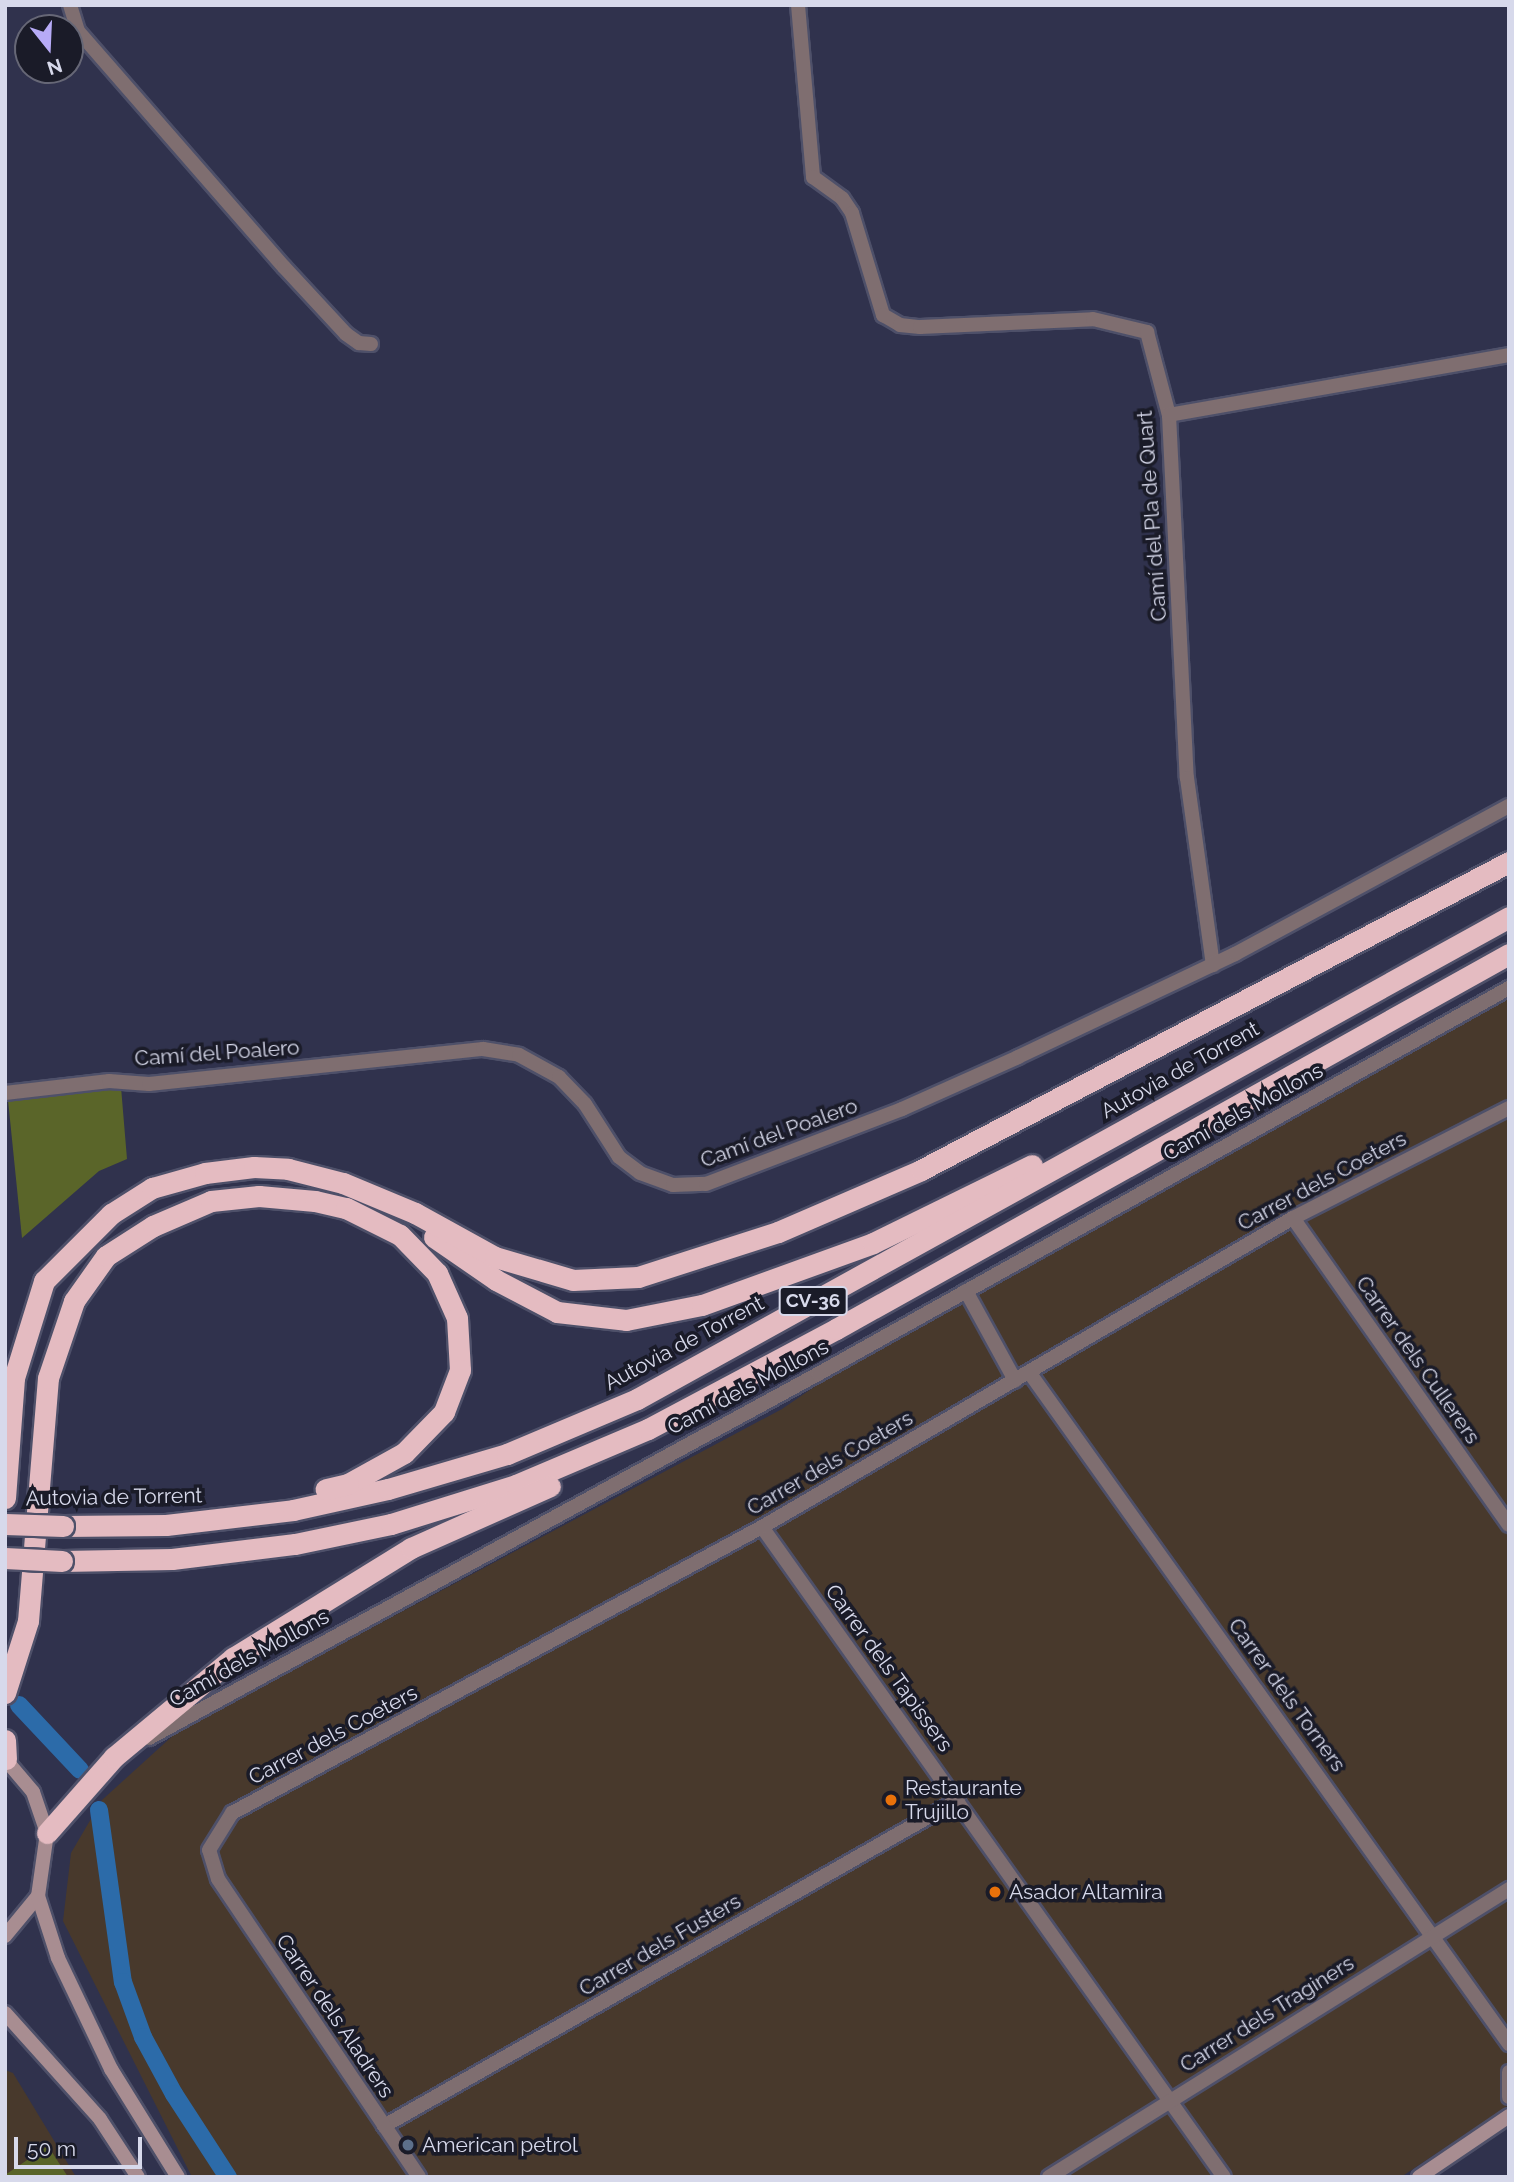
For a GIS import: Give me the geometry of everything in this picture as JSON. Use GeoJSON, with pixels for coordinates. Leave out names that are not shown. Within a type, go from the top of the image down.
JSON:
{"type":"FeatureCollection","features":[{"type":"Feature","properties":{"kind":"highway"},"geometry":{"type":"LineString","coordinates":[[5,1498],[15,1378],[44,1281],[111,1214],[152,1188],[205,1173],[254,1167],[288,1169],[343,1183],[415,1213],[495,1257],[573,1280],[638,1277],[778,1232],[921,1170],[1509,862]]}},
{"type":"Feature","properties":{"kind":"highway","name":"Autovia de Torrent"},"geometry":{"type":"LineString","coordinates":[[5,1524],[63,1520],[166,1525],[293,1510],[388,1489],[507,1454],[637,1399],[1509,917]]}},
{"type":"Feature","properties":{"kind":"highway","name":"CV-36"},"geometry":{"type":"LineString","coordinates":[[5,1558],[62,1561],[172,1559],[295,1544],[391,1524],[516,1485],[648,1429],[836,1329],[1509,954]]}},
{"type":"Feature","properties":{"kind":"highway"},"geometry":{"type":"LineString","coordinates":[[343,1183],[403,1216],[496,1280],[557,1312],[626,1320],[702,1305],[873,1243],[1190,1080],[1257,1056]]}},
{"type":"Feature","properties":{"kind":"highway"},"geometry":{"type":"LineString","coordinates":[[5,1511],[63,1520],[292,1497],[348,1484],[404,1453],[444,1412],[460,1370],[457,1318],[437,1273],[400,1235],[346,1208],[259,1196],[211,1202],[153,1226],[106,1256],[74,1301],[48,1378],[28,1622],[5,1693]]}},
{"type":"Feature","properties":{"kind":"highway"},"geometry":{"type":"LineString","coordinates":[[47,1833],[114,1757],[233,1658],[411,1548],[655,1438],[792,1364],[836,1329]]}},
{"type":"Feature","properties":{"kind":"highway"},"geometry":{"type":"LineString","coordinates":[[5,1740],[6,1759]]}},
{"type":"Feature","properties":{"kind":"main road"},"geometry":{"type":"LineString","coordinates":[[6,1759],[33,1792],[47,1833],[38,1896],[58,1958],[111,2069],[178,2177]]}},
{"type":"Feature","properties":{"kind":"main road"},"geometry":{"type":"LineString","coordinates":[[5,1936],[38,1896]]}},
{"type":"Feature","properties":{"kind":"main road"},"geometry":{"type":"LineString","coordinates":[[5,2013],[100,2119],[138,2177]]}},
{"type":"Feature","properties":{"kind":"main road"},"geometry":{"type":"LineString","coordinates":[[1419,2177],[1509,2116]]}},
{"type":"Feature","properties":{"kind":"street"},"geometry":{"type":"LineString","coordinates":[[70,5],[78,31],[284,267],[346,334],[359,343],[371,344]]}},
{"type":"Feature","properties":{"kind":"street","name":"Camí del Pla de Quart"},"geometry":{"type":"LineString","coordinates":[[798,5],[813,177],[842,198],[852,214],[883,315],[900,325],[920,327],[1093,319],[1147,332],[1170,415],[1187,778],[1213,965]]}},
{"type":"Feature","properties":{"kind":"street"},"geometry":{"type":"LineString","coordinates":[[1170,415],[1509,355]]}},
{"type":"Feature","properties":{"kind":"street","name":"Camí del Poalero"},"geometry":{"type":"LineString","coordinates":[[5,1093],[109,1081],[149,1084],[484,1049],[519,1055],[559,1077],[585,1104],[619,1157],[633,1169],[654,1180],[692,1186],[785,1156],[902,1109],[1213,965],[1509,806]]}},
{"type":"Feature","properties":{"kind":"street","name":"Camí dels Mollons"},"geometry":{"type":"LineString","coordinates":[[114,1757],[966,1291],[1509,988]]}},
{"type":"Feature","properties":{"kind":"street","name":"Carrer dels Coeters"},"geometry":{"type":"LineString","coordinates":[[218,1879],[209,1850],[232,1813],[762,1527],[1293,1218],[1509,1108]]}},
{"type":"Feature","properties":{"kind":"street","name":"Carrer dels Cullerers"},"geometry":{"type":"LineString","coordinates":[[1293,1218],[1509,1525]]}},
{"type":"Feature","properties":{"kind":"street"},"geometry":{"type":"LineString","coordinates":[[966,1291],[1015,1380]]}},
{"type":"Feature","properties":{"kind":"street","name":"Carrer dels Torners"},"geometry":{"type":"LineString","coordinates":[[1029,1372],[1509,2044]]}},
{"type":"Feature","properties":{"kind":"street","name":"Carrer dels Tapissers"},"geometry":{"type":"LineString","coordinates":[[762,1527],[1224,2177]]}},
{"type":"Feature","properties":{"kind":"street","name":"Carrer dels Fusters"},"geometry":{"type":"LineString","coordinates":[[383,2126],[958,1800]]}},
{"type":"Feature","properties":{"kind":"street","name":"Carrer dels Aladrers"},"geometry":{"type":"LineString","coordinates":[[218,1879],[419,2177]]}},
{"type":"Feature","properties":{"kind":"street","name":"Carrer dels Traginers"},"geometry":{"type":"LineString","coordinates":[[1049,2177],[1433,1934],[1509,1889]]}},
{"type":"Feature","properties":{"kind":"street"},"geometry":{"type":"LineString","coordinates":[[1509,2072],[1509,2097]]}},
{"type":"Feature","properties":{"kind":"shaded area"},"geometry":{"type":"Polygon","coordinates":[[[1509,992],[1509,2105],[1401,2177],[192,2177],[63,1921],[71,1853],[102,1800],[178,1731],[782,1409],[886,1338],[1509,992]]]}},
{"type":"Feature","properties":{"kind":"shaded area"},"geometry":{"type":"Polygon","coordinates":[[[5,2070],[13,2073],[76,2177],[5,2177],[5,2070]]]}},
{"type":"Feature","properties":{"kind":"green space"},"geometry":{"type":"Polygon","coordinates":[[[121,1087],[127,1159],[99,1171],[22,1238],[8,1100],[121,1087]]]}},
{"type":"Feature","properties":{"kind":"green space"},"geometry":{"type":"Polygon","coordinates":[[[48,2146],[68,2177],[5,2175],[48,2146]]]}},
{"type":"Feature","properties":{"kind":"waterway"},"geometry":{"type":"LineString","coordinates":[[19,1705],[80,1770]]}},
{"type":"Feature","properties":{"kind":"waterway"},"geometry":{"type":"LineString","coordinates":[[99,1810],[123,1982],[143,2037],[174,2094],[228,2177]]}},
{"type":"Feature","properties":{"kind":"place","name":"Restaurante Trujillo"},"geometry":{"type":"Point","coordinates":[891,1800]}},
{"type":"Feature","properties":{"kind":"place","name":"Asador Altamira"},"geometry":{"type":"Point","coordinates":[995,1892]}},
{"type":"Feature","properties":{"kind":"place","name":"American petrol"},"geometry":{"type":"Point","coordinates":[408,2145]}}]}
